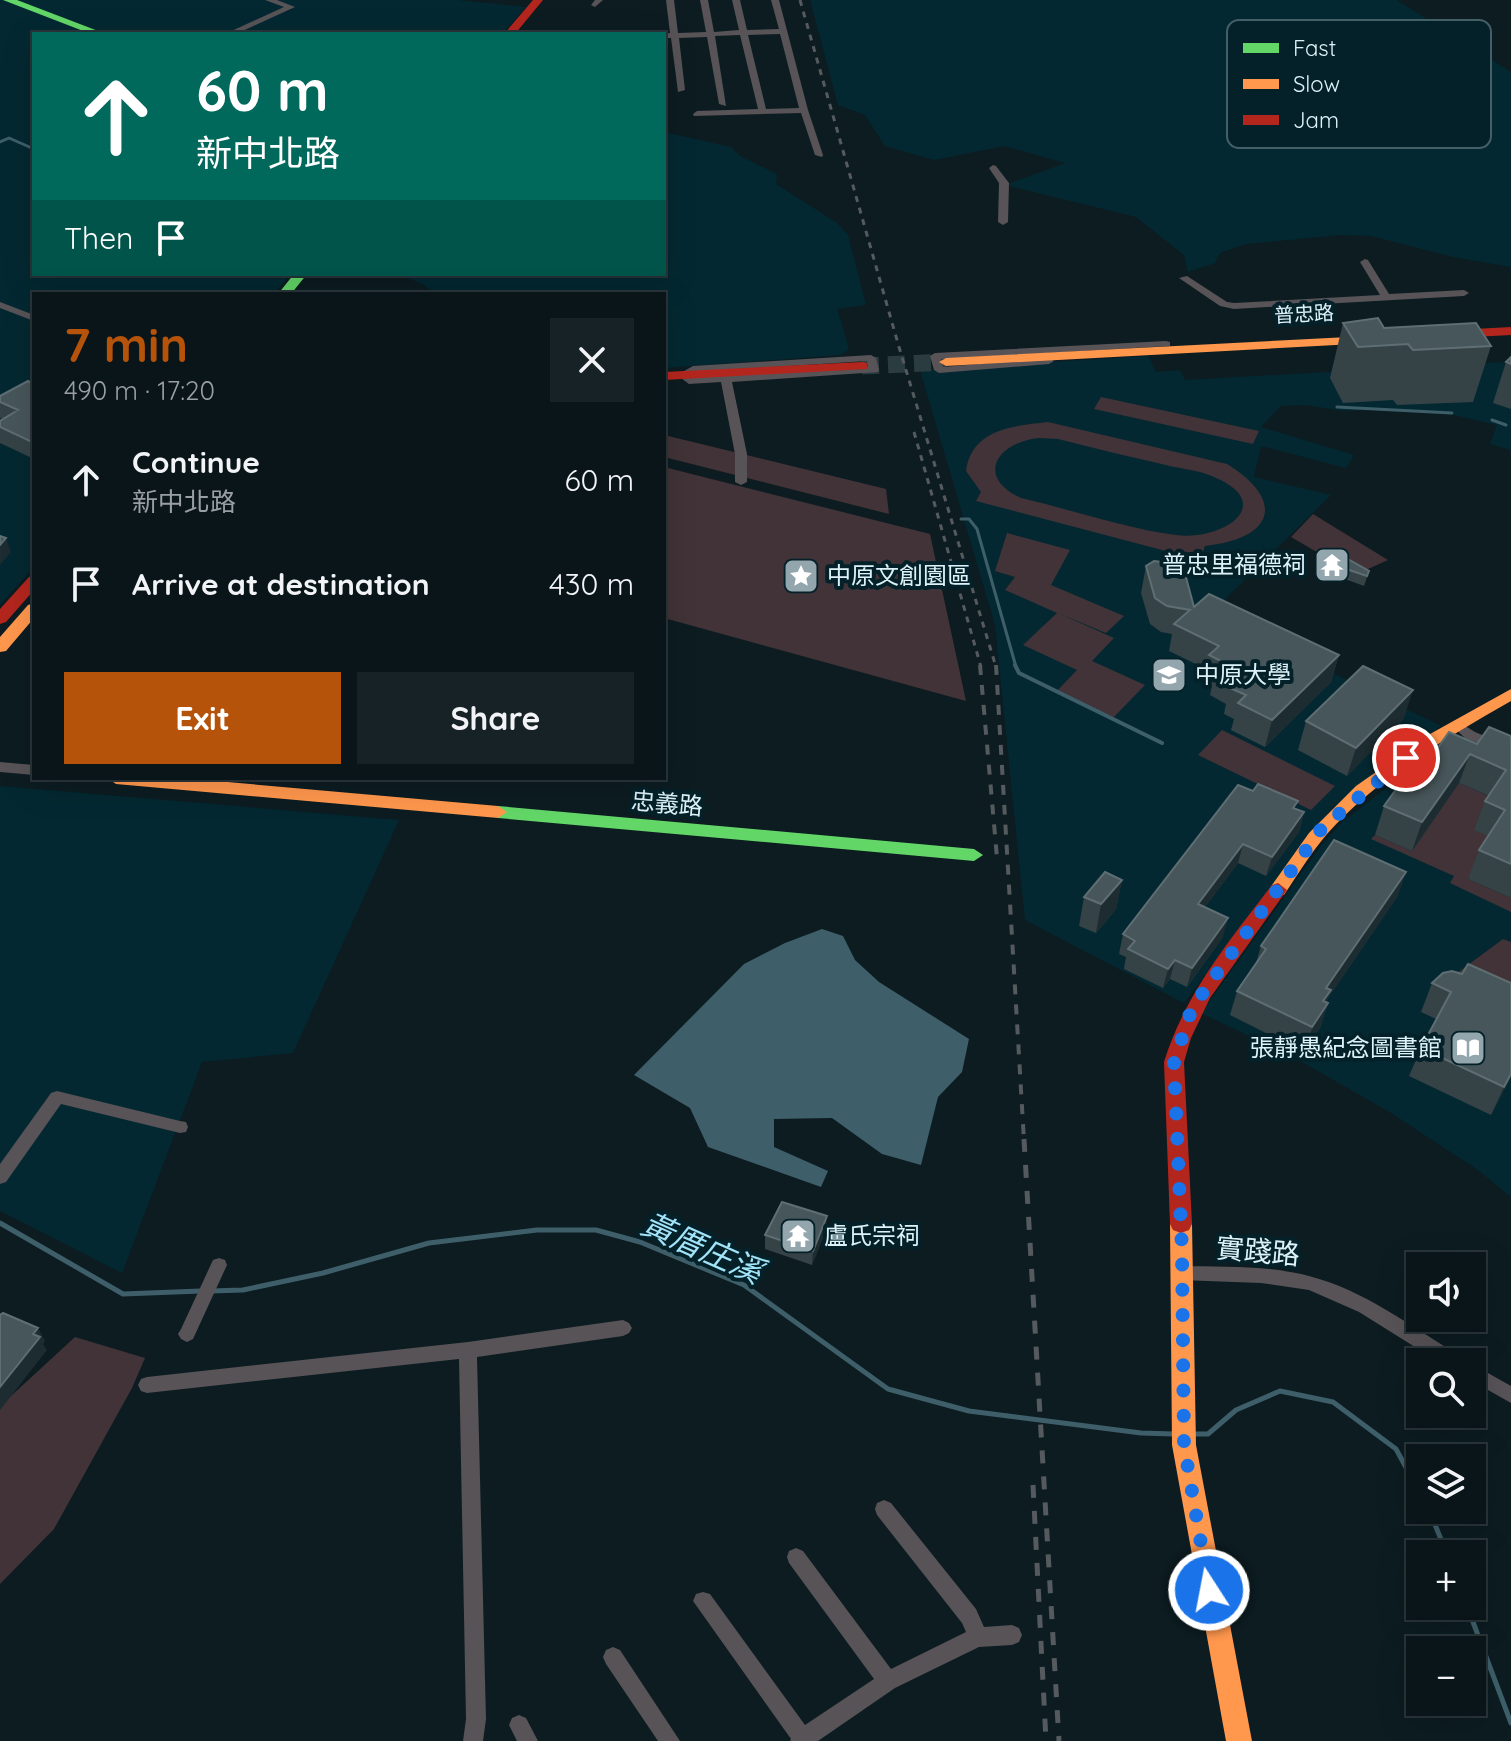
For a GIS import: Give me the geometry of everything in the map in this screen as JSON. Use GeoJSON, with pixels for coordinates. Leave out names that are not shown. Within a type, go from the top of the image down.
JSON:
{"type":"FeatureCollection","features":[{"type":"Feature","properties":{"kind":"street"},"geometry":{"type":"LineString","coordinates":[[8,0],[96,32]]}},
{"type":"Feature","properties":{"kind":"street"},"geometry":{"type":"LineString","coordinates":[[234,32],[291,7],[269,0]]}},
{"type":"Feature","properties":{"kind":"street"},"geometry":{"type":"LineString","coordinates":[[511,32],[538,0]]}},
{"type":"Feature","properties":{"kind":"street"},"geometry":{"type":"LineString","coordinates":[[527,32],[554,0]]}},
{"type":"Feature","properties":{"kind":"street"},"geometry":{"type":"LineString","coordinates":[[670,0],[681,90]]}},
{"type":"Feature","properties":{"kind":"street"},"geometry":{"type":"LineString","coordinates":[[704,0],[723,104]]}},
{"type":"Feature","properties":{"kind":"street"},"geometry":{"type":"LineString","coordinates":[[736,0],[762,110]]}},
{"type":"Feature","properties":{"kind":"street"},"geometry":{"type":"LineString","coordinates":[[775,0],[819,155]]}},
{"type":"Feature","properties":{"kind":"street"},"geometry":{"type":"LineString","coordinates":[[666,36],[784,31]]}},
{"type":"Feature","properties":{"kind":"street"},"geometry":{"type":"LineString","coordinates":[[697,114],[804,110]]}},
{"type":"Feature","properties":{"kind":"street"},"geometry":{"type":"LineString","coordinates":[[993,168],[1004,183],[1003,222]]}},
{"type":"Feature","properties":{"kind":"street"},"geometry":{"type":"LineString","coordinates":[[1365,262],[1386,297]]}},
{"type":"Feature","properties":{"kind":"street"},"geometry":{"type":"LineString","coordinates":[[286,292],[299,276]]}},
{"type":"Feature","properties":{"kind":"street"},"geometry":{"type":"LineString","coordinates":[[305,292],[318,276]]}},
{"type":"Feature","properties":{"kind":"street"},"geometry":{"type":"LineString","coordinates":[[1184,278],[1224,304],[1234,306],[1464,293]]}},
{"type":"Feature","properties":{"kind":"street"},"geometry":{"type":"LineString","coordinates":[[0,305],[32,317]]}},
{"type":"Feature","properties":{"kind":"street"},"geometry":{"type":"LineString","coordinates":[[1511,324],[1434,332],[1511,331]]}},
{"type":"Feature","properties":{"kind":"street","name":"普忠路"},"geometry":{"type":"LineString","coordinates":[[946,362],[1382,335]]}},
{"type":"Feature","properties":{"kind":"street"},"geometry":{"type":"LineString","coordinates":[[1160,348],[939,370],[935,356],[1160,348]]}},
{"type":"Feature","properties":{"kind":"street"},"geometry":{"type":"LineString","coordinates":[[871,358],[874,370],[689,381],[673,375],[693,369],[871,358]]}},
{"type":"Feature","properties":{"kind":"street"},"geometry":{"type":"LineString","coordinates":[[673,375],[862,366]]}},
{"type":"Feature","properties":{"kind":"street"},"geometry":{"type":"LineString","coordinates":[[726,379],[741,454],[741,482]]}},
{"type":"Feature","properties":{"kind":"street"},"geometry":{"type":"LineString","coordinates":[[0,619],[32,582]]}},
{"type":"Feature","properties":{"kind":"street"},"geometry":{"type":"LineString","coordinates":[[0,647],[32,610]]}},
{"type":"Feature","properties":{"kind":"street"},"geometry":{"type":"LineString","coordinates":[[1239,1741],[1184,1445],[1182,1251],[1174,1062],[1192,1008],[1322,828],[1381,776],[1424,744],[1511,694]]}},
{"type":"Feature","properties":{"kind":"street"},"geometry":{"type":"LineString","coordinates":[[1457,725],[1470,735],[1511,752]]}},
{"type":"Feature","properties":{"kind":"street"},"geometry":{"type":"LineString","coordinates":[[0,767],[32,770]]}},
{"type":"Feature","properties":{"kind":"street","name":"忠義路"},"geometry":{"type":"LineString","coordinates":[[138,780],[974,855]]}},
{"type":"Feature","properties":{"kind":"street"},"geometry":{"type":"LineString","coordinates":[[0,1177],[57,1097],[180,1127]]}},
{"type":"Feature","properties":{"kind":"street"},"geometry":{"type":"LineString","coordinates":[[187,1334],[219,1265]]}},
{"type":"Feature","properties":{"kind":"street","name":"實踐路"},"geometry":{"type":"LineString","coordinates":[[1180,1273],[1292,1279],[1313,1284],[1354,1302],[1431,1348]]}},
{"type":"Feature","properties":{"kind":"street"},"geometry":{"type":"LineString","coordinates":[[147,1385],[468,1350],[623,1328]]}},
{"type":"Feature","properties":{"kind":"street"},"geometry":{"type":"LineString","coordinates":[[468,1350],[476,1719],[473,1741]]}},
{"type":"Feature","properties":{"kind":"street"},"geometry":{"type":"LineString","coordinates":[[1486,1380],[1511,1395]]}},
{"type":"Feature","properties":{"kind":"street"},"geometry":{"type":"LineString","coordinates":[[884,1509],[969,1616],[978,1637]]}},
{"type":"Feature","properties":{"kind":"street"},"geometry":{"type":"LineString","coordinates":[[796,1557],[888,1681]]}},
{"type":"Feature","properties":{"kind":"street"},"geometry":{"type":"LineString","coordinates":[[703,1601],[802,1740],[888,1681],[978,1637],[1012,1635]]}},
{"type":"Feature","properties":{"kind":"street"},"geometry":{"type":"LineString","coordinates":[[613,1657],[670,1741]]}},
{"type":"Feature","properties":{"kind":"shaded area"},"geometry":{"type":"Polygon","coordinates":[[[0,0],[458,0],[526,7],[504,32],[32,32],[32,276],[289,276],[276,292],[32,292],[32,569],[0,605],[0,0]]]}},
{"type":"Feature","properties":{"kind":"shaded area"},"geometry":{"type":"Polygon","coordinates":[[[810,0],[1397,0],[1429,20],[1227,20],[1227,148],[1491,148],[1491,59],[1511,72],[1511,267],[1453,257],[1371,236],[1340,235],[1246,244],[1220,253],[1215,263],[1188,272],[1184,255],[1136,217],[1005,185],[1065,163],[1004,146],[934,160],[885,146],[865,115],[838,105],[810,0]]]}},
{"type":"Feature","properties":{"kind":"shaded area"},"geometry":{"type":"Polygon","coordinates":[[[666,132],[731,147],[740,156],[777,174],[776,184],[837,223],[848,235],[866,305],[837,309],[849,349],[841,355],[666,368],[666,292],[433,292],[423,284],[403,276],[666,276],[666,132]]]}},
{"type":"Feature","properties":{"kind":"shaded area","name":"中原大學"},"geometry":{"type":"Polygon","coordinates":[[[1148,356],[1156,372],[1180,370],[1185,380],[1502,362],[1511,368],[1511,450],[1490,444],[1497,425],[1454,415],[1385,409],[1344,411],[1305,405],[1281,406],[1261,427],[1354,455],[1346,468],[1261,446],[1254,477],[1331,495],[1211,613],[1441,726],[1332,808],[1184,1003],[1025,920],[995,625],[920,370],[1148,356]]]}},
{"type":"Feature","properties":{"kind":"shaded area"},"geometry":{"type":"Polygon","coordinates":[[[1101,397],[1259,431],[1253,444],[1094,409],[1101,397]]]}},
{"type":"Feature","properties":{"kind":"shaded area"},"geometry":{"type":"Polygon","coordinates":[[[1048,422],[1227,464],[1259,492],[1265,505],[1264,517],[1245,536],[1205,546],[1200,560],[976,501],[981,492],[966,471],[976,446],[985,438],[1008,428],[1048,422]],[[1039,438],[1012,446],[997,461],[995,470],[998,480],[1021,498],[1119,524],[1176,535],[1211,532],[1237,518],[1242,509],[1242,498],[1233,487],[1209,475],[1058,439],[1039,438]]]}},
{"type":"Feature","properties":{"kind":"shaded area"},"geometry":{"type":"Polygon","coordinates":[[[666,435],[886,489],[889,514],[666,458],[666,435]]]}},
{"type":"Feature","properties":{"kind":"shaded area","name":"中原文創園區"},"geometry":{"type":"Polygon","coordinates":[[[666,468],[930,534],[966,701],[666,619],[666,468]]]}},
{"type":"Feature","properties":{"kind":"shaded area"},"geometry":{"type":"Polygon","coordinates":[[[1313,514],[1388,560],[1346,579],[1323,571],[1327,558],[1291,537],[1313,514]]]}},
{"type":"Feature","properties":{"kind":"shaded area"},"geometry":{"type":"Polygon","coordinates":[[[1007,533],[1070,550],[1051,585],[1124,616],[1106,633],[1058,613],[1114,638],[1092,661],[1145,685],[1113,718],[1056,692],[1077,670],[1023,645],[1057,613],[1005,590],[1015,577],[995,571],[1007,533]]]}},
{"type":"Feature","properties":{"kind":"shaded area"},"geometry":{"type":"Polygon","coordinates":[[[1222,730],[1335,786],[1311,810],[1198,755],[1222,730]]]}},
{"type":"Feature","properties":{"kind":"shaded area"},"geometry":{"type":"Polygon","coordinates":[[[1453,737],[1468,738],[1498,751],[1511,761],[1511,1197],[1478,1170],[1391,1113],[1297,1059],[1201,1013],[1321,846],[1342,822],[1453,737]]]}},
{"type":"Feature","properties":{"kind":"shaded area"},"geometry":{"type":"Polygon","coordinates":[[[1459,783],[1495,799],[1494,839],[1468,879],[1511,898],[1511,912],[1450,883],[1454,876],[1371,839],[1375,835],[1412,851],[1459,783]]]}},
{"type":"Feature","properties":{"kind":"shaded area"},"geometry":{"type":"Polygon","coordinates":[[[0,786],[399,820],[293,1053],[202,1062],[122,1273],[0,1211],[0,786]]]}},
{"type":"Feature","properties":{"kind":"shaded area"},"geometry":{"type":"Polygon","coordinates":[[[822,929],[843,936],[855,960],[879,982],[969,1039],[962,1072],[938,1097],[921,1165],[882,1154],[832,1118],[774,1119],[774,1147],[828,1171],[821,1187],[708,1147],[690,1108],[634,1075],[744,964],[822,929]]]}},
{"type":"Feature","properties":{"kind":"shaded area"},"geometry":{"type":"Polygon","coordinates":[[[1503,939],[1511,942],[1511,1004],[1453,976],[1503,939]]]}},
{"type":"Feature","properties":{"kind":"shaded area"},"geometry":{"type":"Polygon","coordinates":[[[75,1337],[145,1358],[132,1388],[54,1529],[0,1584],[0,1406],[75,1337]]]}},
{"type":"Feature","properties":{"kind":"building"},"geometry":{"type":"Polygon","coordinates":[[[1378,318],[1384,328],[1476,323],[1491,346],[1413,350],[1408,344],[1358,347],[1343,323],[1378,318]]]}},
{"type":"Feature","properties":{"kind":"building"},"geometry":{"type":"Polygon","coordinates":[[[28,381],[32,383],[32,442],[0,427],[0,421],[18,410],[0,402],[0,396],[28,381]]]}},
{"type":"Feature","properties":{"kind":"building"},"geometry":{"type":"Polygon","coordinates":[[[1330,549],[1369,571],[1367,576],[1325,562],[1330,549]]]}},
{"type":"Feature","properties":{"kind":"building"},"geometry":{"type":"Polygon","coordinates":[[[1154,561],[1178,564],[1184,570],[1194,607],[1209,594],[1339,655],[1272,720],[1238,703],[1246,695],[1230,688],[1239,680],[1216,669],[1223,662],[1209,655],[1219,646],[1174,624],[1190,610],[1167,606],[1155,598],[1146,566],[1154,561]]]}},
{"type":"Feature","properties":{"kind":"building"},"geometry":{"type":"Polygon","coordinates":[[[1363,666],[1413,690],[1356,748],[1306,721],[1363,666]]]}},
{"type":"Feature","properties":{"kind":"building"},"geometry":{"type":"Polygon","coordinates":[[[1489,727],[1511,736],[1511,864],[1479,850],[1505,810],[1485,801],[1506,770],[1470,754],[1422,822],[1384,806],[1415,763],[1424,767],[1449,732],[1477,744],[1489,727]]]}},
{"type":"Feature","properties":{"kind":"building"},"geometry":{"type":"Polygon","coordinates":[[[1258,784],[1298,801],[1293,808],[1304,812],[1272,857],[1243,844],[1198,904],[1228,918],[1192,968],[1175,960],[1168,969],[1128,949],[1135,941],[1123,934],[1238,785],[1253,791],[1258,784]]]}},
{"type":"Feature","properties":{"kind":"building"},"geometry":{"type":"Polygon","coordinates":[[[1334,840],[1406,872],[1326,988],[1331,990],[1323,1001],[1328,1003],[1312,1027],[1237,991],[1266,949],[1261,946],[1334,840]]]}},
{"type":"Feature","properties":{"kind":"building"},"geometry":{"type":"Polygon","coordinates":[[[1105,872],[1122,880],[1101,904],[1084,897],[1105,872]]]}},
{"type":"Feature","properties":{"kind":"building","name":"張靜愚紀念圖書館"},"geometry":{"type":"Polygon","coordinates":[[[1468,964],[1511,983],[1511,1074],[1504,1087],[1421,1048],[1451,992],[1432,983],[1443,973],[1452,971],[1462,974],[1468,964]]]}},
{"type":"Feature","properties":{"kind":"building"},"geometry":{"type":"Polygon","coordinates":[[[782,1202],[827,1216],[813,1251],[765,1235],[782,1202]]]}},
{"type":"Feature","properties":{"kind":"building"},"geometry":{"type":"Polygon","coordinates":[[[3,1313],[38,1328],[33,1334],[40,1337],[0,1387],[0,1315],[3,1313]]]}},
{"type":"Feature","properties":{"kind":"waterway"},"geometry":{"type":"LineString","coordinates":[[0,142],[9,138],[32,148]]}},
{"type":"Feature","properties":{"kind":"waterway"},"geometry":{"type":"LineString","coordinates":[[1337,407],[1452,413]]}},
{"type":"Feature","properties":{"kind":"waterway"},"geometry":{"type":"LineString","coordinates":[[1492,420],[1506,425]]}},
{"type":"Feature","properties":{"kind":"waterway"},"geometry":{"type":"LineString","coordinates":[[961,519],[969,519],[977,529],[1016,667]]}},
{"type":"Feature","properties":{"kind":"waterway"},"geometry":{"type":"LineString","coordinates":[[1016,667],[1019,673],[1162,743]]}},
{"type":"Feature","properties":{"kind":"waterway","name":"黃厝庄溪"},"geometry":{"type":"LineString","coordinates":[[0,1223],[123,1294],[201,1291]]}},
{"type":"Feature","properties":{"kind":"waterway","name":"黃厝庄溪"},"geometry":{"type":"LineString","coordinates":[[210,1291],[243,1290],[323,1273],[429,1243],[537,1230],[596,1230],[640,1242],[744,1285],[888,1389],[969,1411],[1141,1433],[1174,1434]]}},
{"type":"Feature","properties":{"kind":"waterway","name":"黃厝庄溪"},"geometry":{"type":"LineString","coordinates":[[1195,1434],[1208,1434],[1236,1410],[1280,1391],[1333,1402],[1396,1449],[1406,1467]]}},
{"type":"Feature","properties":{"kind":"waterway","name":"黃厝庄溪"},"geometry":{"type":"LineString","coordinates":[[1435,1524],[1441,1540]]}},
{"type":"Feature","properties":{"kind":"waterway","name":"黃厝庄溪"},"geometry":{"type":"LineString","coordinates":[[1472,1620],[1511,1723]]}},
{"type":"Feature","properties":{"kind":"tunnel"},"geometry":{"type":"LineString","coordinates":[[862,366],[946,362]]}},
{"type":"Feature","properties":{"kind":"railway"},"geometry":{"type":"LineString","coordinates":[[800,0],[899,347],[996,667]]}},
{"type":"Feature","properties":{"kind":"railway"},"geometry":{"type":"LineString","coordinates":[[914,432],[981,667]]}},
{"type":"Feature","properties":{"kind":"railway"},"geometry":{"type":"LineString","coordinates":[[980,665],[997,858]]}},
{"type":"Feature","properties":{"kind":"railway"},"geometry":{"type":"LineString","coordinates":[[996,665],[1024,1141]]}},
{"type":"Feature","properties":{"kind":"railway"},"geometry":{"type":"LineString","coordinates":[[1024,1139],[1059,1741]]}},
{"type":"Feature","properties":{"kind":"railway"},"geometry":{"type":"LineString","coordinates":[[1033,1485],[1046,1741]]}},
{"type":"Feature","properties":{"kind":"traffic: fast"},"geometry":{"type":"LineString","coordinates":[[8,0],[96,32]]}},
{"type":"Feature","properties":{"kind":"traffic: fast"},"geometry":{"type":"LineString","coordinates":[[286,292],[299,276]]}},
{"type":"Feature","properties":{"kind":"traffic: fast"},"geometry":{"type":"LineString","coordinates":[[498,812],[974,855]]}},
{"type":"Feature","properties":{"kind":"traffic: slow"},"geometry":{"type":"LineString","coordinates":[[946,362],[1368,340]]}},
{"type":"Feature","properties":{"kind":"traffic: slow"},"geometry":{"type":"LineString","coordinates":[[0,647],[32,610]]}},
{"type":"Feature","properties":{"kind":"traffic: slow"},"geometry":{"type":"LineString","coordinates":[[1278,890],[1315,837],[1362,790],[1410,754],[1511,694]]}},
{"type":"Feature","properties":{"kind":"traffic: slow"},"geometry":{"type":"LineString","coordinates":[[138,780],[498,812]]}},
{"type":"Feature","properties":{"kind":"traffic: slow"},"geometry":{"type":"LineString","coordinates":[[1181,1224],[1184,1445],[1239,1741]]}},
{"type":"Feature","properties":{"kind":"traffic: jam"},"geometry":{"type":"LineString","coordinates":[[511,32],[538,0]]}},
{"type":"Feature","properties":{"kind":"traffic: jam"},"geometry":{"type":"LineString","coordinates":[[1455,334],[1511,331]]}},
{"type":"Feature","properties":{"kind":"traffic: jam"},"geometry":{"type":"LineString","coordinates":[[666,376],[862,366]]}},
{"type":"Feature","properties":{"kind":"traffic: jam"},"geometry":{"type":"LineString","coordinates":[[0,619],[32,582]]}},
{"type":"Feature","properties":{"kind":"traffic: jam"},"geometry":{"type":"LineString","coordinates":[[1181,1224],[1174,1062],[1181,1038],[1203,993],[1278,890]]}},
{"type":"Feature","properties":{"kind":"place","name":"普忠里福德祠"},"geometry":{"type":"Point","coordinates":[1332,565]}},
{"type":"Feature","properties":{"kind":"place","name":"中原文創園區"},"geometry":{"type":"Point","coordinates":[801,576]}},
{"type":"Feature","properties":{"kind":"place","name":"中原大學"},"geometry":{"type":"Point","coordinates":[1169,675]}},
{"type":"Feature","properties":{"kind":"place","name":"張靜愚紀念圖書館"},"geometry":{"type":"Point","coordinates":[1468,1048]}},
{"type":"Feature","properties":{"kind":"place","name":"盧氏宗祠"},"geometry":{"type":"Point","coordinates":[798,1236]}},
{"type":"Feature","properties":{"kind":"route"},"geometry":{"type":"LineString","coordinates":[[1209,1590],[1184,1445],[1182,1251],[1174,1062],[1180,1036],[1192,1008],[1322,828],[1406,758]]}}]}
